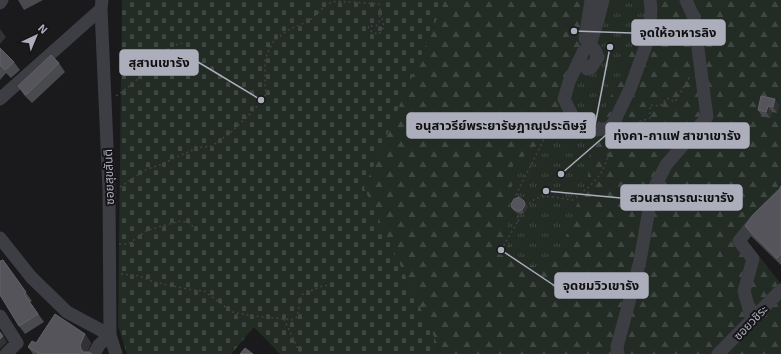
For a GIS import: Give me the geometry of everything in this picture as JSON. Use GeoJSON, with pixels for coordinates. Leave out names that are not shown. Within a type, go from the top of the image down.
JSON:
{"type":"FeatureCollection","features":[{"type":"Feature","properties":{"kind":"street"},"geometry":{"type":"LineString","coordinates":[[584,49],[592,0]]}},
{"type":"Feature","properties":{"kind":"street"},"geometry":{"type":"LineString","coordinates":[[603,0],[598,20],[568,82],[564,99],[573,118],[581,128],[590,131],[615,127],[614,122],[630,89],[649,37],[651,9],[650,0]]}},
{"type":"Feature","properties":{"kind":"street"},"geometry":{"type":"LineString","coordinates":[[618,354],[617,347],[640,261],[652,192],[666,164],[707,117],[694,18],[686,0]]}},
{"type":"Feature","properties":{"kind":"street"},"geometry":{"type":"LineString","coordinates":[[0,99],[101,4]]}},
{"type":"Feature","properties":{"kind":"street","name":"ซอยสุขสันติ"},"geometry":{"type":"LineString","coordinates":[[101,4],[109,191],[110,335],[116,354]]}},
{"type":"Feature","properties":{"kind":"street"},"geometry":{"type":"LineString","coordinates":[[752,320],[744,291],[753,259],[739,241],[755,221],[781,195]]}},
{"type":"Feature","properties":{"kind":"street"},"geometry":{"type":"LineString","coordinates":[[0,238],[31,277],[67,312],[110,335],[99,346],[94,354]]}},
{"type":"Feature","properties":{"kind":"street","name":"ซอยวชิระ"},"geometry":{"type":"LineString","coordinates":[[718,354],[781,290]]}},
{"type":"Feature","properties":{"kind":"street"},"geometry":{"type":"LineString","coordinates":[[0,316],[17,343],[6,354]]}},
{"type":"Feature","properties":{"kind":"path"},"geometry":{"type":"LineString","coordinates":[[109,191],[117,189],[147,169],[197,148],[212,146],[239,124],[261,102],[266,94],[265,60],[274,41],[288,30],[309,21],[327,4],[336,1],[379,4],[384,27],[379,34],[370,31],[368,26],[376,26],[379,22],[380,13]]}},
{"type":"Feature","properties":{"kind":"path"},"geometry":{"type":"LineString","coordinates":[[105,99],[118,96],[135,82],[146,66],[171,46],[183,43]]}},
{"type":"Feature","properties":{"kind":"path"},"geometry":{"type":"LineString","coordinates":[[501,250],[530,202],[542,196],[573,200],[592,185],[602,172],[609,154],[615,127],[632,130],[638,122],[650,118],[650,105],[660,106],[666,98],[675,102],[689,78],[702,81]]}},
{"type":"Feature","properties":{"kind":"path"},"geometry":{"type":"LineString","coordinates":[[517,202],[516,195],[564,99]]}},
{"type":"Feature","properties":{"kind":"path"},"geometry":{"type":"LineString","coordinates":[[517,208],[518,221]]}},
{"type":"Feature","properties":{"kind":"path"},"geometry":{"type":"LineString","coordinates":[[109,245],[128,244],[148,230],[180,221],[191,223],[194,230]]}},
{"type":"Feature","properties":{"kind":"path"},"geometry":{"type":"LineString","coordinates":[[109,273],[139,276],[154,282],[204,291],[232,312],[253,316],[293,320],[297,317],[301,295],[322,286],[330,285]]}},
{"type":"Feature","properties":{"kind":"path"},"geometry":{"type":"LineString","coordinates":[[284,319],[292,333],[298,349],[302,354]]}},
{"type":"Feature","properties":{"kind":"green space"},"geometry":{"type":"Polygon","coordinates":[[[122,0],[445,0],[364,188],[442,354],[280,354],[254,327],[231,354],[127,354],[118,326],[122,0]]]}},
{"type":"Feature","properties":{"kind":"green space"},"geometry":{"type":"Polygon","coordinates":[[[445,0],[781,0],[781,191],[741,233],[781,284],[781,354],[442,354],[363,188],[445,0]]]}},
{"type":"Feature","properties":{"kind":"green space"},"geometry":{"type":"Polygon","coordinates":[[[606,0],[645,0],[647,15],[601,118],[597,122],[588,124],[577,117],[574,113],[571,106],[569,92],[606,0]]]}},
{"type":"Feature","properties":{"kind":"green space"},"geometry":{"type":"Polygon","coordinates":[[[559,125],[575,135],[591,141],[588,176],[562,251],[545,270],[525,263],[505,241],[508,225],[513,165],[559,125]]]}},
{"type":"Feature","properties":{"kind":"building"},"geometry":{"type":"Polygon","coordinates":[[[0,48],[14,62],[5,70],[0,65],[0,48]]]}},
{"type":"Feature","properties":{"kind":"building"},"geometry":{"type":"Polygon","coordinates":[[[51,55],[59,63],[26,95],[18,86],[51,55]]]}},
{"type":"Feature","properties":{"kind":"building"},"geometry":{"type":"Polygon","coordinates":[[[761,96],[775,99],[773,107],[768,106],[766,112],[758,110],[761,96]]]}},
{"type":"Feature","properties":{"kind":"building"},"geometry":{"type":"Polygon","coordinates":[[[781,186],[781,254],[777,258],[745,226],[753,215],[779,190],[781,186]]]}},
{"type":"Feature","properties":{"kind":"building"},"geometry":{"type":"Polygon","coordinates":[[[519,197],[524,201],[525,205],[522,210],[518,211],[512,208],[511,204],[514,199],[519,197]]]}},
{"type":"Feature","properties":{"kind":"building"},"geometry":{"type":"Polygon","coordinates":[[[3,260],[26,292],[24,294],[38,314],[19,326],[0,295],[0,261],[3,260]]]}},
{"type":"Feature","properties":{"kind":"building"},"geometry":{"type":"Polygon","coordinates":[[[55,314],[85,334],[80,345],[81,349],[83,352],[89,352],[92,354],[40,354],[28,347],[32,341],[36,343],[55,314]]]}},
{"type":"Feature","properties":{"kind":"building"},"geometry":{"type":"Polygon","coordinates":[[[0,332],[3,336],[0,339],[0,332]]]}},
{"type":"Feature","properties":{"kind":"building"},"geometry":{"type":"Polygon","coordinates":[[[245,348],[253,354],[240,354],[245,348]]]}},
{"type":"Feature","properties":{"kind":"place","name":"จุดให้อาหารลิง"},"geometry":{"type":"Point","coordinates":[574,31]}},
{"type":"Feature","properties":{"kind":"place","name":"อนุสาวรีย์พระยารัษฎาณุประดิษฐ์"},"geometry":{"type":"Point","coordinates":[610,47]}},
{"type":"Feature","properties":{"kind":"place","name":"สุสานเขารัง"},"geometry":{"type":"Point","coordinates":[261,100]}},
{"type":"Feature","properties":{"kind":"place","name":"ทุ่งคา-กาแฟ สาขาเขารัง"},"geometry":{"type":"Point","coordinates":[561,174]}},
{"type":"Feature","properties":{"kind":"place","name":"สวนสาธารณะเขารัง"},"geometry":{"type":"Point","coordinates":[546,191]}},
{"type":"Feature","properties":{"kind":"place","name":"จุดชมวิวเขารัง"},"geometry":{"type":"Point","coordinates":[501,250]}}]}
